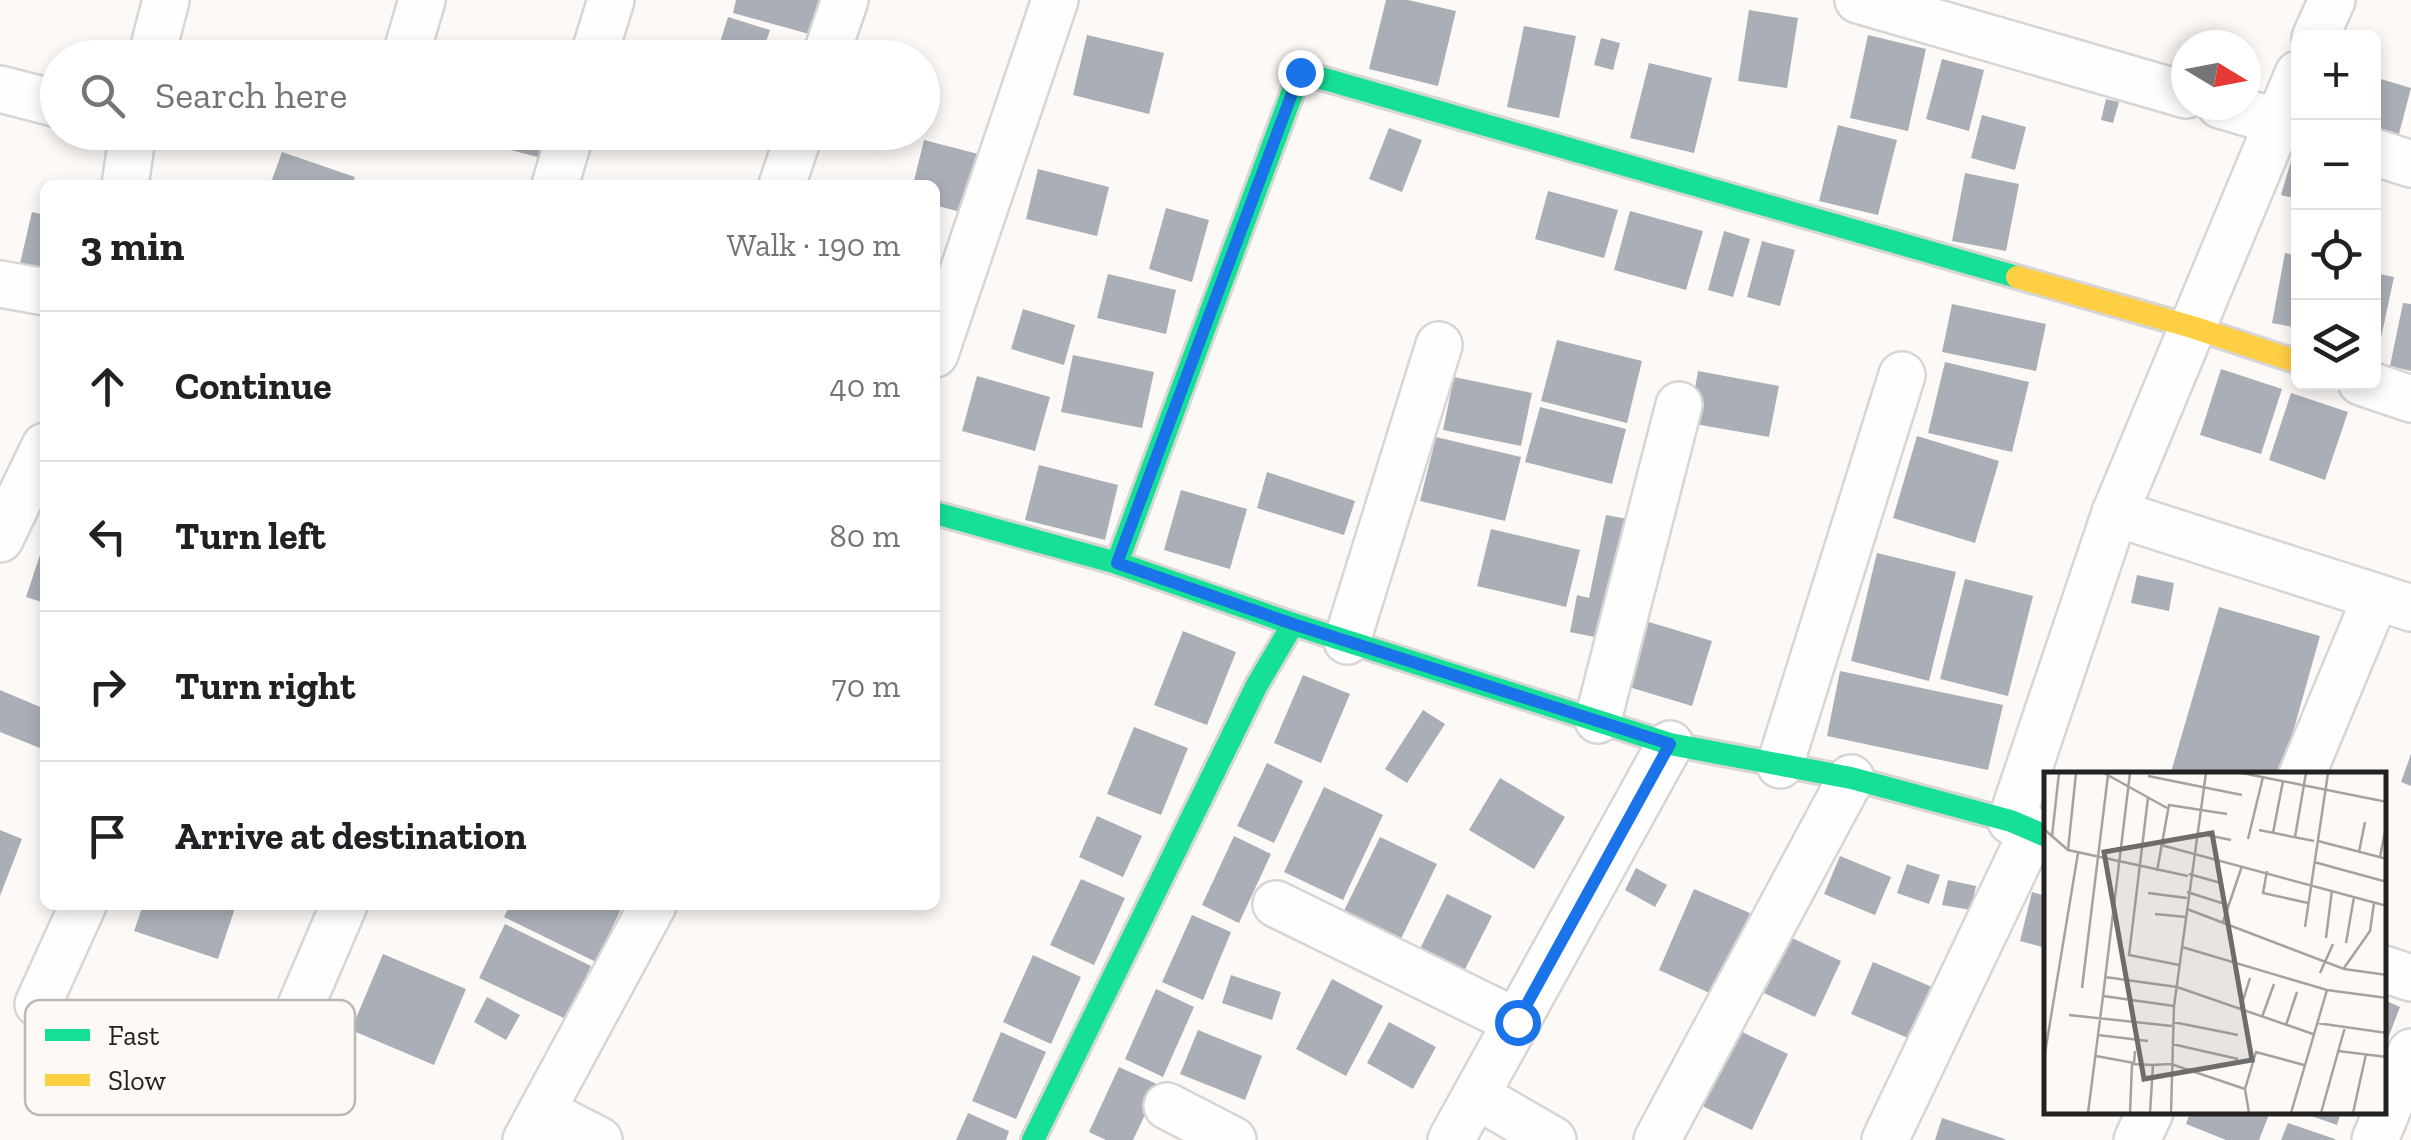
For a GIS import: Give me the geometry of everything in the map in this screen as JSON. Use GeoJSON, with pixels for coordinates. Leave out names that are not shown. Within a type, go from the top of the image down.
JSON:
{"type":"FeatureCollection","features":[{"type":"Feature","properties":{"kind":"street"},"geometry":{"type":"LineString","coordinates":[[156,40],[166,0]]}},
{"type":"Feature","properties":{"kind":"street"},"geometry":{"type":"LineString","coordinates":[[410,40],[422,0]]}},
{"type":"Feature","properties":{"kind":"street"},"geometry":{"type":"LineString","coordinates":[[599,40],[611,0]]}},
{"type":"Feature","properties":{"kind":"street"},"geometry":{"type":"LineString","coordinates":[[832,40],[845,0]]}},
{"type":"Feature","properties":{"kind":"street"},"geometry":{"type":"LineString","coordinates":[[940,339],[1055,0]]}},
{"type":"Feature","properties":{"kind":"street"},"geometry":{"type":"LineString","coordinates":[[1858,0],[2171,91]]}},
{"type":"Feature","properties":{"kind":"street"},"geometry":{"type":"LineString","coordinates":[[2319,30],[2332,0]]}},
{"type":"Feature","properties":{"kind":"street"},"geometry":{"type":"LineString","coordinates":[[1117,563],[1300,72],[2291,360]]}},
{"type":"Feature","properties":{"kind":"street"},"geometry":{"type":"LineString","coordinates":[[0,90],[40,100]]}},
{"type":"Feature","properties":{"kind":"street"},"geometry":{"type":"LineString","coordinates":[[2045,772],[2115,513],[2192,328],[2288,125],[2261,117]]}},
{"type":"Feature","properties":{"kind":"street"},"geometry":{"type":"LineString","coordinates":[[126,180],[130,150]]}},
{"type":"Feature","properties":{"kind":"street"},"geometry":{"type":"LineString","coordinates":[[556,180],[565,150]]}},
{"type":"Feature","properties":{"kind":"street"},"geometry":{"type":"LineString","coordinates":[[784,180],[794,150]]}},
{"type":"Feature","properties":{"kind":"street"},"geometry":{"type":"LineString","coordinates":[[2381,154],[2411,164]]}},
{"type":"Feature","properties":{"kind":"street"},"geometry":{"type":"LineString","coordinates":[[0,284],[40,291]]}},
{"type":"Feature","properties":{"kind":"street"},"geometry":{"type":"LineString","coordinates":[[1347,641],[1439,345]]}},
{"type":"Feature","properties":{"kind":"street"},"geometry":{"type":"LineString","coordinates":[[1780,765],[1902,374]]}},
{"type":"Feature","properties":{"kind":"street"},"geometry":{"type":"LineString","coordinates":[[2381,389],[2411,399]]}},
{"type":"Feature","properties":{"kind":"street"},"geometry":{"type":"LineString","coordinates":[[1598,720],[1679,405]]}},
{"type":"Feature","properties":{"kind":"street"},"geometry":{"type":"LineString","coordinates":[[0,539],[40,456]]}},
{"type":"Feature","properties":{"kind":"street"},"geometry":{"type":"LineString","coordinates":[[940,513],[1117,563],[1293,624],[1670,744],[1851,778],[2030,829]]}},
{"type":"Feature","properties":{"kind":"street"},"geometry":{"type":"LineString","coordinates":[[2115,513],[2394,602],[2304,772]]}},
{"type":"Feature","properties":{"kind":"street"},"geometry":{"type":"LineString","coordinates":[[1033,1140],[1257,685],[1293,624]]}},
{"type":"Feature","properties":{"kind":"street"},"geometry":{"type":"LineString","coordinates":[[1451,1140],[1670,744]]}},
{"type":"Feature","properties":{"kind":"street"},"geometry":{"type":"LineString","coordinates":[[1885,1140],[2030,829],[2044,777]]}},
{"type":"Feature","properties":{"kind":"street"},"geometry":{"type":"LineString","coordinates":[[1657,1140],[1851,778]]}},
{"type":"Feature","properties":{"kind":"street"},"geometry":{"type":"LineString","coordinates":[[1276,904],[1517,1022]]}},
{"type":"Feature","properties":{"kind":"street"},"geometry":{"type":"LineString","coordinates":[[40,1000],[82,910]]}},
{"type":"Feature","properties":{"kind":"street"},"geometry":{"type":"LineString","coordinates":[[303,1000],[342,910]]}},
{"type":"Feature","properties":{"kind":"street"},"geometry":{"type":"LineString","coordinates":[[599,1140],[534,1125],[651,910]]}},
{"type":"Feature","properties":{"kind":"street"},"geometry":{"type":"LineString","coordinates":[[2386,970],[2411,978]]}},
{"type":"Feature","properties":{"kind":"street"},"geometry":{"type":"LineString","coordinates":[[2386,1111],[2411,1052]]}},
{"type":"Feature","properties":{"kind":"street"},"geometry":{"type":"LineString","coordinates":[[1477,1096],[1553,1140]]}},
{"type":"Feature","properties":{"kind":"street"},"geometry":{"type":"LineString","coordinates":[[1167,1106],[1234,1140]]}},
{"type":"Feature","properties":{"kind":"street"},"geometry":{"type":"LineString","coordinates":[[2137,1140],[2149,1115]]}},
{"type":"Feature","properties":{"kind":"street"},"geometry":{"type":"LineString","coordinates":[[2374,1140],[2385,1115]]}},
{"type":"Feature","properties":{"kind":"building"},"geometry":{"type":"Polygon","coordinates":[[[736,0],[822,0],[813,35],[733,13],[736,0]]]}},
{"type":"Feature","properties":{"kind":"building"},"geometry":{"type":"Polygon","coordinates":[[[1386,0],[1408,0],[1456,11],[1438,86],[1369,69],[1386,0]]]}},
{"type":"Feature","properties":{"kind":"building"},"geometry":{"type":"Polygon","coordinates":[[[1749,10],[1798,18],[1787,88],[1738,81],[1749,10]]]}},
{"type":"Feature","properties":{"kind":"building"},"geometry":{"type":"Polygon","coordinates":[[[728,17],[770,30],[767,40],[721,40],[728,17]]]}},
{"type":"Feature","properties":{"kind":"building"},"geometry":{"type":"Polygon","coordinates":[[[1524,26],[1576,36],[1559,118],[1507,107],[1524,26]]]}},
{"type":"Feature","properties":{"kind":"building"},"geometry":{"type":"Polygon","coordinates":[[[1087,35],[1164,53],[1149,114],[1073,95],[1087,35]]]}},
{"type":"Feature","properties":{"kind":"building"},"geometry":{"type":"Polygon","coordinates":[[[1868,35],[1926,49],[1908,131],[1850,118],[1868,35]]]}},
{"type":"Feature","properties":{"kind":"building"},"geometry":{"type":"Polygon","coordinates":[[[1601,38],[1620,43],[1613,70],[1594,65],[1601,38]]]}},
{"type":"Feature","properties":{"kind":"building"},"geometry":{"type":"Polygon","coordinates":[[[1942,59],[1984,70],[1969,131],[1926,119],[1942,59]]]}},
{"type":"Feature","properties":{"kind":"building"},"geometry":{"type":"Polygon","coordinates":[[[1649,63],[1712,78],[1694,153],[1630,138],[1649,63]]]}},
{"type":"Feature","properties":{"kind":"building"},"geometry":{"type":"Polygon","coordinates":[[[2381,79],[2411,88],[2399,134],[2381,129],[2381,79]]]}},
{"type":"Feature","properties":{"kind":"building"},"geometry":{"type":"Polygon","coordinates":[[[2106,99],[2119,102],[2113,123],[2101,120],[2106,99]]]}},
{"type":"Feature","properties":{"kind":"building"},"geometry":{"type":"Polygon","coordinates":[[[1982,115],[2026,127],[2015,170],[1971,158],[1982,115]]]}},
{"type":"Feature","properties":{"kind":"building"},"geometry":{"type":"Polygon","coordinates":[[[1838,125],[1897,140],[1878,215],[1819,201],[1838,125]]]}},
{"type":"Feature","properties":{"kind":"building"},"geometry":{"type":"Polygon","coordinates":[[[1389,128],[1422,140],[1402,192],[1369,179],[1389,128]]]}},
{"type":"Feature","properties":{"kind":"building"},"geometry":{"type":"Polygon","coordinates":[[[940,144],[982,155],[967,214],[940,206],[940,180],[914,180],[922,150],[940,150],[940,144]]]}},
{"type":"Feature","properties":{"kind":"building"},"geometry":{"type":"Polygon","coordinates":[[[511,150],[543,150],[541,158],[511,150]]]}},
{"type":"Feature","properties":{"kind":"building"},"geometry":{"type":"Polygon","coordinates":[[[282,152],[355,177],[354,180],[272,180],[282,152]]]}},
{"type":"Feature","properties":{"kind":"building"},"geometry":{"type":"Polygon","coordinates":[[[2291,161],[2291,197],[2281,195],[2291,161]]]}},
{"type":"Feature","properties":{"kind":"building"},"geometry":{"type":"Polygon","coordinates":[[[1038,169],[1109,187],[1097,236],[1026,219],[1038,169]]]}},
{"type":"Feature","properties":{"kind":"building"},"geometry":{"type":"Polygon","coordinates":[[[1965,173],[2019,184],[2006,251],[1952,241],[1965,173]]]}},
{"type":"Feature","properties":{"kind":"building"},"geometry":{"type":"Polygon","coordinates":[[[1548,191],[1618,210],[1604,258],[1535,239],[1548,191]]]}},
{"type":"Feature","properties":{"kind":"building"},"geometry":{"type":"Polygon","coordinates":[[[1166,208],[1209,220],[1192,282],[1149,269],[1166,208]]]}},
{"type":"Feature","properties":{"kind":"building"},"geometry":{"type":"Polygon","coordinates":[[[1630,211],[1703,231],[1686,290],[1614,270],[1630,211]]]}},
{"type":"Feature","properties":{"kind":"building"},"geometry":{"type":"Polygon","coordinates":[[[32,212],[40,214],[40,277],[18,272],[32,212]]]}},
{"type":"Feature","properties":{"kind":"building"},"geometry":{"type":"Polygon","coordinates":[[[1724,231],[1750,239],[1733,297],[1708,290],[1724,231]]]}},
{"type":"Feature","properties":{"kind":"building"},"geometry":{"type":"Polygon","coordinates":[[[1762,241],[1795,250],[1780,306],[1747,297],[1762,241]]]}},
{"type":"Feature","properties":{"kind":"building"},"geometry":{"type":"Polygon","coordinates":[[[2285,253],[2291,254],[2291,327],[2272,323],[2285,253]]]}},
{"type":"Feature","properties":{"kind":"building"},"geometry":{"type":"Polygon","coordinates":[[[1108,274],[1176,290],[1166,334],[1097,318],[1108,274]]]}},
{"type":"Feature","properties":{"kind":"building"},"geometry":{"type":"Polygon","coordinates":[[[2381,274],[2394,277],[2381,338],[2381,274]]]}},
{"type":"Feature","properties":{"kind":"building"},"geometry":{"type":"Polygon","coordinates":[[[2403,303],[2411,304],[2411,371],[2390,366],[2403,303]]]}},
{"type":"Feature","properties":{"kind":"building"},"geometry":{"type":"Polygon","coordinates":[[[1952,304],[2046,324],[2036,371],[1942,352],[1952,304]]]}},
{"type":"Feature","properties":{"kind":"building"},"geometry":{"type":"Polygon","coordinates":[[[1023,309],[1075,325],[1064,365],[1011,349],[1023,309]]]}},
{"type":"Feature","properties":{"kind":"building"},"geometry":{"type":"Polygon","coordinates":[[[1557,340],[1642,361],[1627,423],[1541,401],[1557,340]]]}},
{"type":"Feature","properties":{"kind":"building"},"geometry":{"type":"Polygon","coordinates":[[[1073,355],[1154,372],[1142,428],[1061,412],[1073,355]]]}},
{"type":"Feature","properties":{"kind":"building"},"geometry":{"type":"Polygon","coordinates":[[[1945,362],[2029,382],[2012,452],[1928,433],[1945,362]]]}},
{"type":"Feature","properties":{"kind":"building"},"geometry":{"type":"Polygon","coordinates":[[[2221,369],[2282,389],[2261,454],[2200,435],[2221,369]]]}},
{"type":"Feature","properties":{"kind":"building"},"geometry":{"type":"Polygon","coordinates":[[[1698,371],[1779,386],[1769,437],[1689,423],[1698,371]]]}},
{"type":"Feature","properties":{"kind":"building"},"geometry":{"type":"Polygon","coordinates":[[[977,376],[1050,397],[1035,451],[962,431],[977,376]]]}},
{"type":"Feature","properties":{"kind":"building"},"geometry":{"type":"Polygon","coordinates":[[[1454,377],[1532,393],[1521,446],[1443,430],[1454,377]]]}},
{"type":"Feature","properties":{"kind":"building"},"geometry":{"type":"Polygon","coordinates":[[[2291,393],[2348,412],[2325,480],[2269,460],[2291,393]]]}},
{"type":"Feature","properties":{"kind":"building"},"geometry":{"type":"Polygon","coordinates":[[[1540,407],[1626,429],[1612,484],[1525,462],[1540,407]]]}},
{"type":"Feature","properties":{"kind":"building"},"geometry":{"type":"Polygon","coordinates":[[[1917,436],[1999,461],[1975,543],[1893,518],[1917,436]]]}},
{"type":"Feature","properties":{"kind":"building"},"geometry":{"type":"Polygon","coordinates":[[[1436,437],[1521,457],[1505,521],[1420,501],[1436,437]]]}},
{"type":"Feature","properties":{"kind":"building"},"geometry":{"type":"Polygon","coordinates":[[[1039,465],[1118,485],[1105,540],[1025,520],[1039,465]]]}},
{"type":"Feature","properties":{"kind":"building"},"geometry":{"type":"Polygon","coordinates":[[[1267,472],[1355,501],[1344,535],[1257,508],[1267,472]]]}},
{"type":"Feature","properties":{"kind":"building"},"geometry":{"type":"Polygon","coordinates":[[[1181,490],[1247,509],[1230,569],[1164,550],[1181,490]]]}},
{"type":"Feature","properties":{"kind":"building"},"geometry":{"type":"Polygon","coordinates":[[[1606,515],[1638,521],[1614,641],[1570,632],[1577,595],[1589,598],[1606,515]]]}},
{"type":"Feature","properties":{"kind":"building"},"geometry":{"type":"Polygon","coordinates":[[[1491,529],[1580,550],[1566,607],[1477,586],[1491,529]]]}},
{"type":"Feature","properties":{"kind":"building"},"geometry":{"type":"Polygon","coordinates":[[[1877,553],[1956,572],[1929,681],[1851,661],[1877,553]]]}},
{"type":"Feature","properties":{"kind":"building"},"geometry":{"type":"Polygon","coordinates":[[[40,555],[40,601],[26,597],[40,555]]]}},
{"type":"Feature","properties":{"kind":"building"},"geometry":{"type":"Polygon","coordinates":[[[2137,575],[2174,583],[2169,611],[2131,603],[2137,575]]]}},
{"type":"Feature","properties":{"kind":"building"},"geometry":{"type":"Polygon","coordinates":[[[1965,579],[2033,596],[2008,696],[1940,679],[1965,579]]]}},
{"type":"Feature","properties":{"kind":"building"},"geometry":{"type":"Polygon","coordinates":[[[2219,607],[2320,636],[2282,772],[2171,772],[2219,607]]]}},
{"type":"Feature","properties":{"kind":"building"},"geometry":{"type":"Polygon","coordinates":[[[1639,619],[1712,641],[1692,706],[1619,684],[1639,619]]]}},
{"type":"Feature","properties":{"kind":"building"},"geometry":{"type":"Polygon","coordinates":[[[1183,631],[1236,652],[1207,725],[1154,705],[1183,631]]]}},
{"type":"Feature","properties":{"kind":"building"},"geometry":{"type":"Polygon","coordinates":[[[1840,671],[2003,705],[1988,770],[1827,736],[1840,671]]]}},
{"type":"Feature","properties":{"kind":"building"},"geometry":{"type":"Polygon","coordinates":[[[1303,675],[1350,694],[1321,763],[1274,743],[1303,675]]]}},
{"type":"Feature","properties":{"kind":"building"},"geometry":{"type":"Polygon","coordinates":[[[0,690],[40,707],[40,748],[0,732],[0,690]]]}},
{"type":"Feature","properties":{"kind":"building"},"geometry":{"type":"Polygon","coordinates":[[[1423,710],[1445,724],[1407,783],[1385,769],[1423,710]]]}},
{"type":"Feature","properties":{"kind":"building"},"geometry":{"type":"Polygon","coordinates":[[[1134,727],[1188,748],[1161,815],[1107,794],[1134,727]]]}},
{"type":"Feature","properties":{"kind":"building"},"geometry":{"type":"Polygon","coordinates":[[[2411,754],[2411,786],[2401,782],[2411,754]]]}},
{"type":"Feature","properties":{"kind":"building"},"geometry":{"type":"Polygon","coordinates":[[[1267,763],[1303,781],[1274,843],[1237,826],[1267,763]]]}},
{"type":"Feature","properties":{"kind":"building"},"geometry":{"type":"Polygon","coordinates":[[[1500,778],[1565,817],[1534,869],[1469,830],[1500,778]]]}},
{"type":"Feature","properties":{"kind":"building"},"geometry":{"type":"Polygon","coordinates":[[[1324,787],[1383,815],[1343,900],[1284,872],[1324,787]]]}},
{"type":"Feature","properties":{"kind":"building"},"geometry":{"type":"Polygon","coordinates":[[[1097,816],[1142,836],[1123,877],[1079,857],[1097,816]]]}},
{"type":"Feature","properties":{"kind":"building"},"geometry":{"type":"Polygon","coordinates":[[[0,830],[22,839],[0,896],[0,830]]]}},
{"type":"Feature","properties":{"kind":"building"},"geometry":{"type":"Polygon","coordinates":[[[1234,836],[1271,854],[1239,923],[1202,905],[1234,836]]]}},
{"type":"Feature","properties":{"kind":"building"},"geometry":{"type":"Polygon","coordinates":[[[1380,837],[1437,864],[1398,945],[1341,917],[1380,837]]]}},
{"type":"Feature","properties":{"kind":"building"},"geometry":{"type":"Polygon","coordinates":[[[1840,856],[1891,877],[1875,915],[1824,894],[1840,856]]]}},
{"type":"Feature","properties":{"kind":"building"},"geometry":{"type":"Polygon","coordinates":[[[1907,864],[1940,875],[1929,904],[1897,893],[1907,864]]]}},
{"type":"Feature","properties":{"kind":"building"},"geometry":{"type":"Polygon","coordinates":[[[1636,868],[1667,885],[1655,907],[1625,890],[1636,868]]]}},
{"type":"Feature","properties":{"kind":"building"},"geometry":{"type":"Polygon","coordinates":[[[1081,879],[1125,898],[1094,965],[1050,945],[1081,879]]]}},
{"type":"Feature","properties":{"kind":"building"},"geometry":{"type":"Polygon","coordinates":[[[1948,880],[1976,886],[1971,910],[1942,905],[1948,880]]]}},
{"type":"Feature","properties":{"kind":"building"},"geometry":{"type":"Polygon","coordinates":[[[1694,889],[1750,913],[1714,995],[1659,970],[1694,889]]]}},
{"type":"Feature","properties":{"kind":"building"},"geometry":{"type":"Polygon","coordinates":[[[2032,892],[2044,895],[2044,947],[2020,941],[2032,892]]]}},
{"type":"Feature","properties":{"kind":"building"},"geometry":{"type":"Polygon","coordinates":[[[1447,894],[1492,916],[1463,973],[1419,951],[1447,894]]]}},
{"type":"Feature","properties":{"kind":"building"},"geometry":{"type":"Polygon","coordinates":[[[141,910],[234,910],[218,959],[134,931],[141,910]]]}},
{"type":"Feature","properties":{"kind":"building"},"geometry":{"type":"Polygon","coordinates":[[[508,910],[621,910],[596,962],[504,917],[508,910]]]}},
{"type":"Feature","properties":{"kind":"building"},"geometry":{"type":"Polygon","coordinates":[[[1192,915],[1231,932],[1203,1000],[1162,982],[1192,915]]]}},
{"type":"Feature","properties":{"kind":"building"},"geometry":{"type":"Polygon","coordinates":[[[505,924],[591,966],[566,1019],[479,978],[505,924]]]}},
{"type":"Feature","properties":{"kind":"building"},"geometry":{"type":"Polygon","coordinates":[[[1790,937],[1841,961],[1815,1017],[1764,993],[1790,937]]]}},
{"type":"Feature","properties":{"kind":"building"},"geometry":{"type":"Polygon","coordinates":[[[383,954],[466,989],[434,1065],[355,1032],[355,1020],[383,954]]]}},
{"type":"Feature","properties":{"kind":"building"},"geometry":{"type":"Polygon","coordinates":[[[1033,955],[1081,977],[1051,1044],[1003,1022],[1033,955]]]}},
{"type":"Feature","properties":{"kind":"building"},"geometry":{"type":"Polygon","coordinates":[[[1873,962],[1937,989],[1915,1041],[1851,1014],[1873,962]]]}},
{"type":"Feature","properties":{"kind":"building"},"geometry":{"type":"Polygon","coordinates":[[[1231,975],[1281,992],[1272,1020],[1222,1003],[1231,975]]]}},
{"type":"Feature","properties":{"kind":"building"},"geometry":{"type":"Polygon","coordinates":[[[1332,979],[1383,1006],[1346,1076],[1296,1049],[1332,979]]]}},
{"type":"Feature","properties":{"kind":"building"},"geometry":{"type":"Polygon","coordinates":[[[1156,989],[1194,1007],[1163,1077],[1125,1059],[1156,989]]]}},
{"type":"Feature","properties":{"kind":"building"},"geometry":{"type":"Polygon","coordinates":[[[487,997],[520,1015],[506,1040],[474,1022],[487,997]]]}},
{"type":"Feature","properties":{"kind":"building"},"geometry":{"type":"Polygon","coordinates":[[[2386,1001],[2400,1007],[2386,1044],[2386,1001]]]}},
{"type":"Feature","properties":{"kind":"building"},"geometry":{"type":"Polygon","coordinates":[[[1389,1022],[1436,1047],[1413,1089],[1367,1063],[1389,1022]]]}},
{"type":"Feature","properties":{"kind":"building"},"geometry":{"type":"Polygon","coordinates":[[[1736,1029],[1788,1054],[1752,1130],[1700,1105],[1736,1029]]]}},
{"type":"Feature","properties":{"kind":"building"},"geometry":{"type":"Polygon","coordinates":[[[1198,1030],[1262,1056],[1245,1100],[1180,1074],[1198,1030]]]}},
{"type":"Feature","properties":{"kind":"building"},"geometry":{"type":"Polygon","coordinates":[[[1001,1032],[1046,1052],[1016,1119],[972,1101],[1001,1032]]]}},
{"type":"Feature","properties":{"kind":"building"},"geometry":{"type":"Polygon","coordinates":[[[1119,1067],[1159,1085],[1133,1140],[1106,1140],[1089,1132],[1119,1067]]]}},
{"type":"Feature","properties":{"kind":"building"},"geometry":{"type":"Polygon","coordinates":[[[968,1113],[1009,1131],[1006,1140],[956,1140],[968,1113]]]}},
{"type":"Feature","properties":{"kind":"building"},"geometry":{"type":"Polygon","coordinates":[[[2189,1115],[2269,1115],[2259,1140],[2226,1140],[2186,1124],[2189,1115]]]}},
{"type":"Feature","properties":{"kind":"building"},"geometry":{"type":"Polygon","coordinates":[[[2309,1115],[2340,1115],[2337,1125],[2309,1115]]]}},
{"type":"Feature","properties":{"kind":"building"},"geometry":{"type":"Polygon","coordinates":[[[1942,1118],[2005,1139],[2005,1140],[1935,1140],[1942,1118]]]}},
{"type":"Feature","properties":{"kind":"building"},"geometry":{"type":"Polygon","coordinates":[[[2288,1123],[2335,1139],[2335,1140],[2281,1140],[2288,1123]]]}},
{"type":"Feature","properties":{"kind":"traffic: fast"},"geometry":{"type":"LineString","coordinates":[[1117,563],[1300,72],[2017,277]]}},
{"type":"Feature","properties":{"kind":"traffic: fast"},"geometry":{"type":"LineString","coordinates":[[940,514],[1117,563],[1293,624],[1670,744],[1851,778],[2011,821],[2044,835]]}},
{"type":"Feature","properties":{"kind":"traffic: fast"},"geometry":{"type":"LineString","coordinates":[[1033,1140],[1257,685],[1293,624]]}},
{"type":"Feature","properties":{"kind":"traffic: slow"},"geometry":{"type":"LineString","coordinates":[[2017,277],[2291,360]]}},
{"type":"Feature","properties":{"kind":"route"},"geometry":{"type":"LineString","coordinates":[[1300,72],[1117,563],[1293,624],[1670,744],[1517,1022]]}}]}
